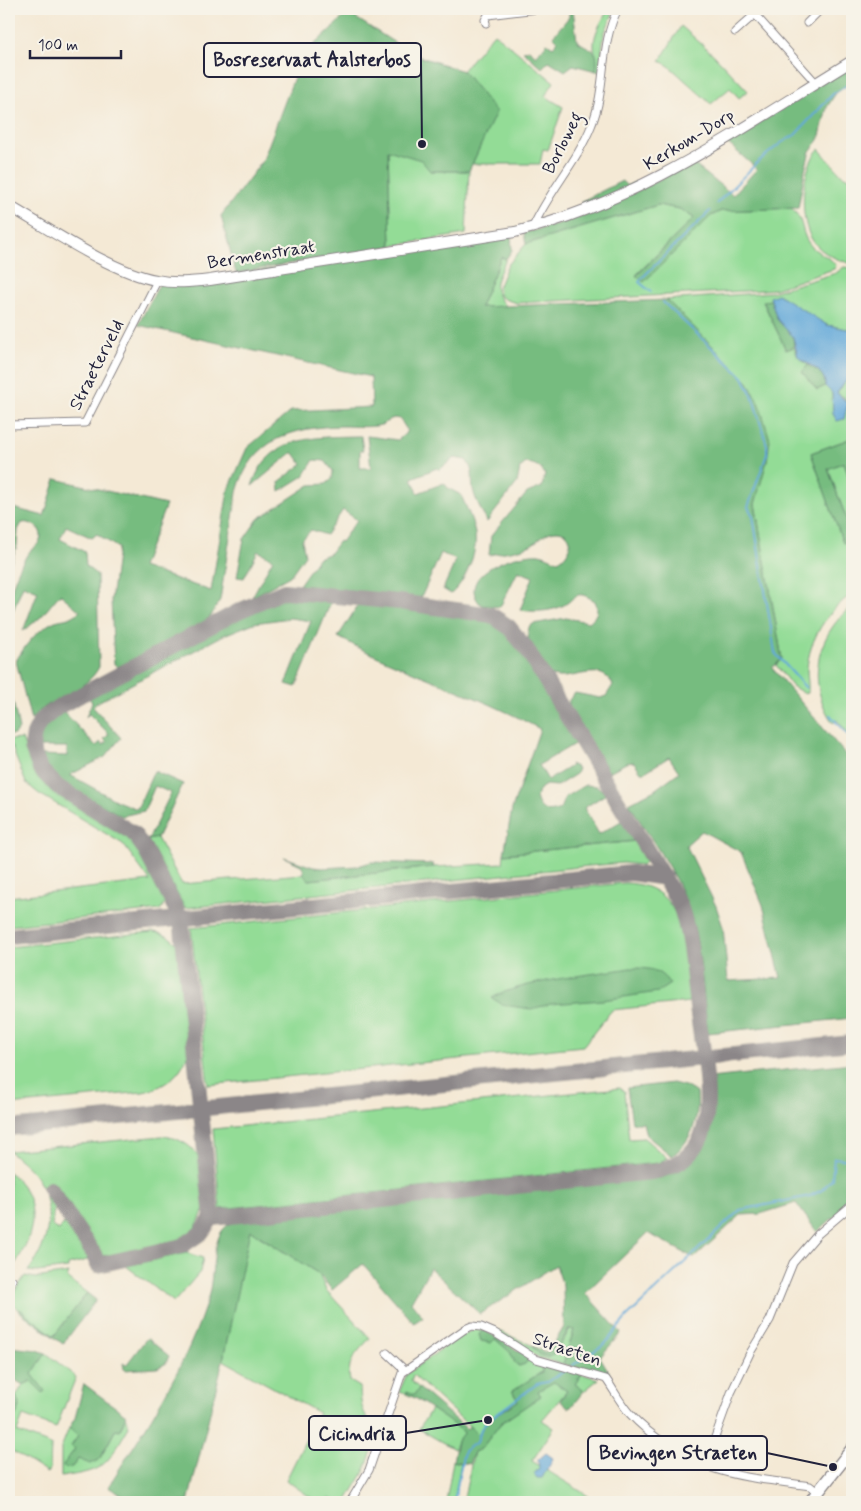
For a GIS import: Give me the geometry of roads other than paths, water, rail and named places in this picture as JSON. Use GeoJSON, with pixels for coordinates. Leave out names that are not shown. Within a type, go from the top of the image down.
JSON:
{"type":"FeatureCollection","features":[{"type":"Feature","properties":{"kind":"main road"},"geometry":{"type":"LineString","coordinates":[[810,1502],[852,1449]]}},
{"type":"Feature","properties":{"kind":"street"},"geometry":{"type":"LineString","coordinates":[[486,23],[485,20],[488,15],[537,9]]}},
{"type":"Feature","properties":{"kind":"street","name":"Borloweg"},"geometry":{"type":"LineString","coordinates":[[534,227],[584,142],[592,124],[598,103],[607,34],[618,9]]}},
{"type":"Feature","properties":{"kind":"street"},"geometry":{"type":"LineString","coordinates":[[807,23],[821,9]]}},
{"type":"Feature","properties":{"kind":"street"},"geometry":{"type":"LineString","coordinates":[[736,32],[752,12],[816,83]]}},
{"type":"Feature","properties":{"kind":"street","name":"Kerkom-Dorp"},"geometry":{"type":"LineString","coordinates":[[534,227],[556,221],[639,188],[852,61]]}},
{"type":"Feature","properties":{"kind":"street","name":"Bermenstraat"},"geometry":{"type":"LineString","coordinates":[[9,206],[116,266],[157,280],[192,282],[534,227]]}},
{"type":"Feature","properties":{"kind":"street","name":"Straeterveld"},"geometry":{"type":"LineString","coordinates":[[9,425],[85,424],[157,280]]}},
{"type":"Feature","properties":{"kind":"street"},"geometry":{"type":"LineString","coordinates":[[704,1465],[732,1393],[750,1353],[770,1320],[792,1263],[818,1234],[852,1204]]}},
{"type":"Feature","properties":{"kind":"street","name":"Straeten"},"geometry":{"type":"LineString","coordinates":[[405,1370],[472,1326],[482,1327],[536,1359],[606,1379],[622,1404],[642,1426],[704,1465],[730,1473],[810,1486],[818,1492]]}},
{"type":"Feature","properties":{"kind":"street"},"geometry":{"type":"LineString","coordinates":[[350,1502],[369,1470],[405,1370],[388,1353]]}},
{"type":"Feature","properties":{"kind":"water"},"geometry":{"type":"Polygon","coordinates":[[[778,294],[827,325],[852,330],[852,373],[837,393],[848,403],[844,419],[837,421],[833,414],[832,393],[825,386],[823,376],[798,357],[793,337],[777,319],[770,297],[778,294]]]}},
{"type":"Feature","properties":{"kind":"water"},"geometry":{"type":"Polygon","coordinates":[[[546,1453],[553,1458],[552,1461],[542,1478],[537,1478],[534,1474],[539,1468],[538,1460],[546,1453]]]}},
{"type":"Feature","properties":{"kind":"waterway"},"geometry":{"type":"LineString","coordinates":[[717,203],[759,161],[781,143],[795,135],[833,94],[852,82]]}},
{"type":"Feature","properties":{"kind":"waterway"},"geometry":{"type":"LineString","coordinates":[[651,292],[639,282],[710,211]]}},
{"type":"Feature","properties":{"kind":"waterway"},"geometry":{"type":"LineString","coordinates":[[663,302],[743,377],[752,395],[767,445],[767,454],[748,507],[753,516],[775,653],[806,688]]}},
{"type":"Feature","properties":{"kind":"waterway"},"geometry":{"type":"LineString","coordinates":[[830,715],[852,740]]}},
{"type":"Feature","properties":{"kind":"waterway"},"geometry":{"type":"LineString","coordinates":[[573,1365],[605,1344],[626,1318],[740,1210],[810,1196],[822,1190],[832,1179],[834,1158],[852,1160]]}},
{"type":"Feature","properties":{"kind":"waterway"},"geometry":{"type":"LineString","coordinates":[[454,1502],[464,1451],[477,1442],[481,1429],[488,1420],[537,1384],[547,1382],[566,1370]]}},
{"type":"Feature","properties":{"kind":"place","name":"Bosreservaat Aalsterbos"},"geometry":{"type":"Point","coordinates":[422,144]}},
{"type":"Feature","properties":{"kind":"place","name":"Cicindria"},"geometry":{"type":"Point","coordinates":[488,1420]}},
{"type":"Feature","properties":{"kind":"place","name":"Bevingen Straeten"},"geometry":{"type":"Point","coordinates":[833,1467]}}]}
